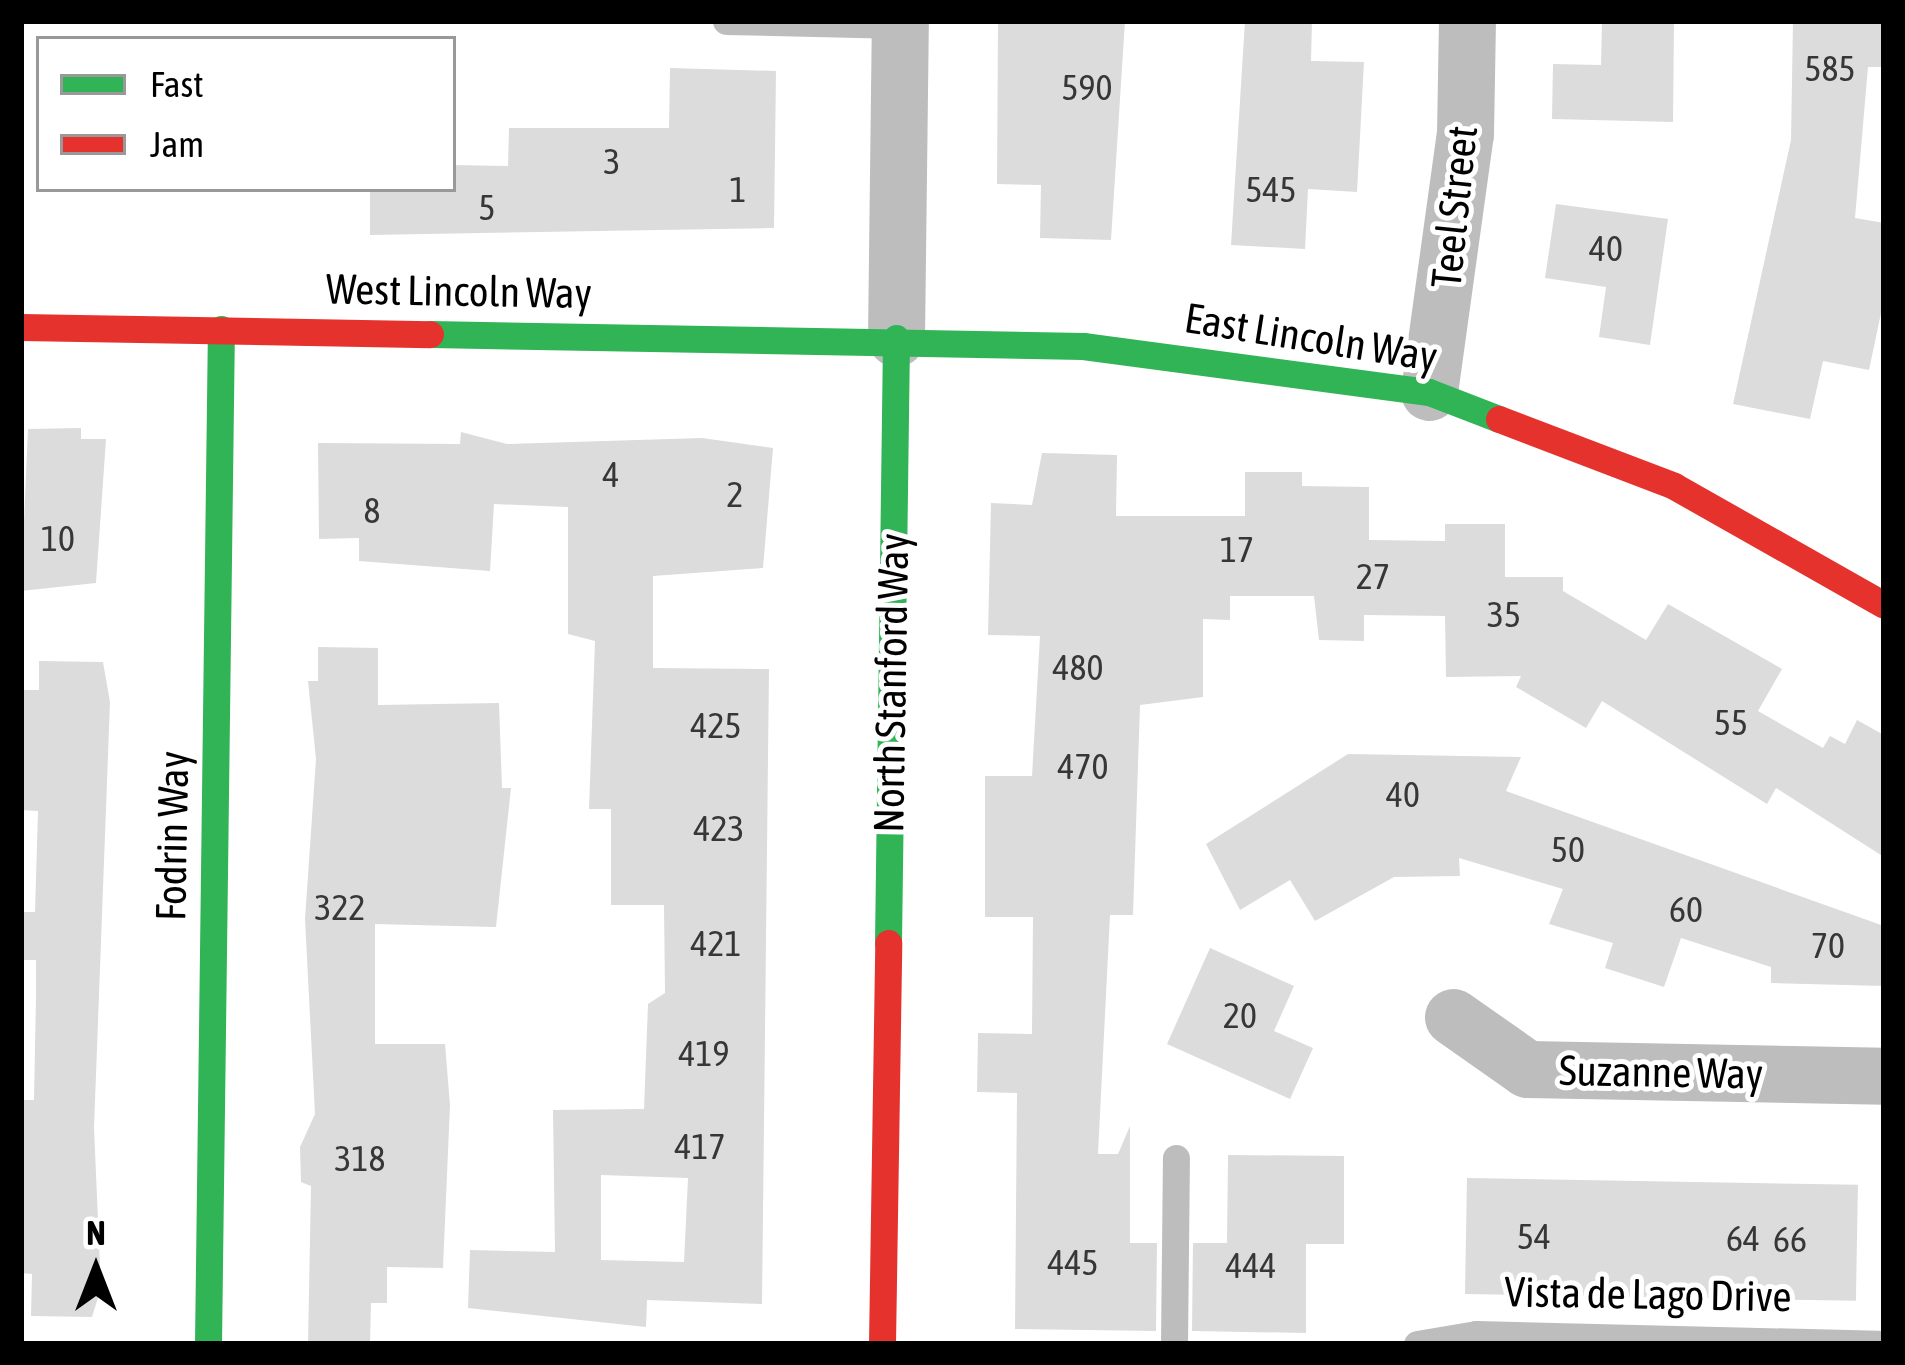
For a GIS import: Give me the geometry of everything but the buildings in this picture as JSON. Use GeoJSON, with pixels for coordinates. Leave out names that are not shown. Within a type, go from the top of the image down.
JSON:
{"type":"FeatureCollection","features":[{"type":"Feature","properties":{"kind":"street","name":"Teel Street"},"geometry":{"type":"LineString","coordinates":[[1429,392],[1465,134],[1467,21]]}},
{"type":"Feature","properties":{"kind":"street","name":"North Stanford Way"},"geometry":{"type":"LineString","coordinates":[[882,1344],[900,23]]}},
{"type":"Feature","properties":{"kind":"street","name":"West Lincoln Way"},"geometry":{"type":"LineString","coordinates":[[21,327],[896,338]]}},
{"type":"Feature","properties":{"kind":"street","name":"Fodrin Way"},"geometry":{"type":"LineString","coordinates":[[208,1344],[221,329]]}},
{"type":"Feature","properties":{"kind":"street","name":"East Lincoln Way"},"geometry":{"type":"LineString","coordinates":[[896,338],[1083,346],[1429,392],[1674,486],[1879,589]]}},
{"type":"Feature","properties":{"kind":"street","name":"Suzanne Way"},"geometry":{"type":"LineString","coordinates":[[1454,1017],[1527,1069],[1884,1076]]}},
{"type":"Feature","properties":{"kind":"lane"},"geometry":{"type":"LineString","coordinates":[[726,21],[900,23]]}},
{"type":"Feature","properties":{"kind":"lane"},"geometry":{"type":"LineString","coordinates":[[1174,1344],[1177,1158]]}},
{"type":"Feature","properties":{"kind":"lane","name":"Vista de Lago Drive"},"geometry":{"type":"LineString","coordinates":[[1417,1344],[1587,1340],[1878,1344]]}},
{"type":"Feature","properties":{"kind":"traffic: fast"},"geometry":{"type":"LineString","coordinates":[[208,1344],[221,329]]}},
{"type":"Feature","properties":{"kind":"traffic: fast"},"geometry":{"type":"LineString","coordinates":[[430,334],[1083,346],[1429,392],[1499,419]]}},
{"type":"Feature","properties":{"kind":"traffic: fast"},"geometry":{"type":"LineString","coordinates":[[888,943],[896,338]]}},
{"type":"Feature","properties":{"kind":"traffic: jam"},"geometry":{"type":"LineString","coordinates":[[21,327],[430,334]]}},
{"type":"Feature","properties":{"kind":"traffic: jam"},"geometry":{"type":"LineString","coordinates":[[1499,419],[1674,486],[1884,605]]}},
{"type":"Feature","properties":{"kind":"traffic: jam"},"geometry":{"type":"LineString","coordinates":[[882,1344],[888,943]]}}]}
